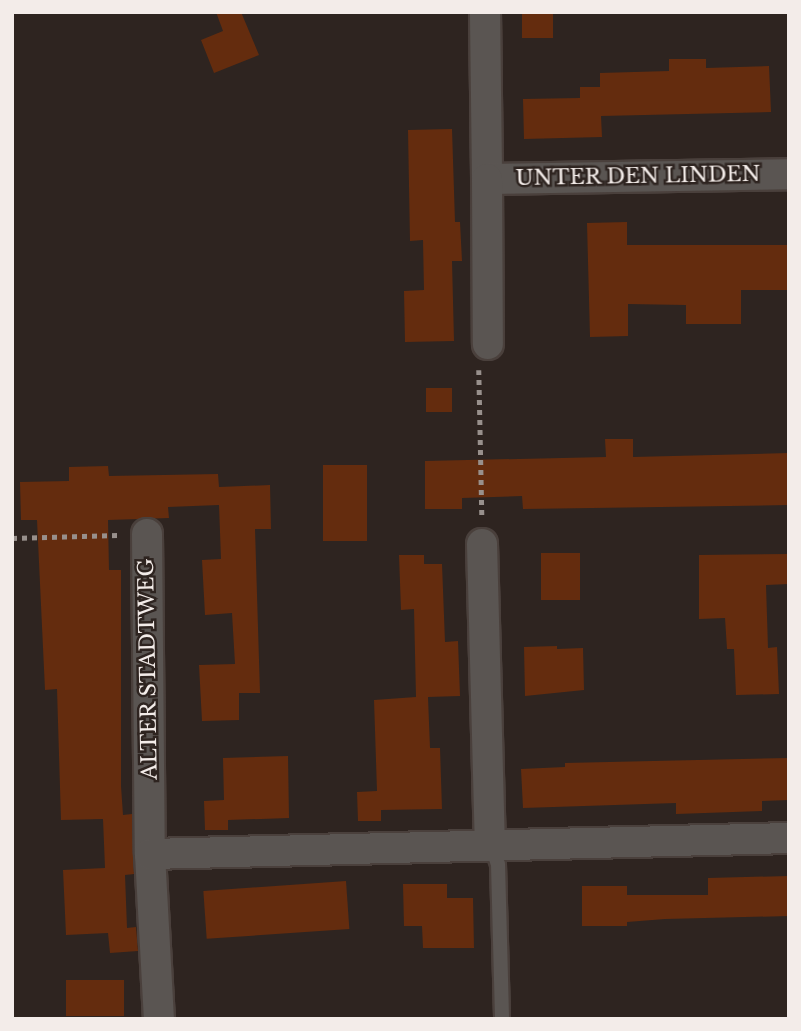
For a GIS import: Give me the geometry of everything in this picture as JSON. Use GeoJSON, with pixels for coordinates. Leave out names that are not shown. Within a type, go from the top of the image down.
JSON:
{"type":"FeatureCollection","features":[{"type":"Feature","properties":{"kind":"street","name":"UNTER DEN LINDEN"},"geometry":{"type":"LineString","coordinates":[[485,12],[488,344]]}},
{"type":"Feature","properties":{"kind":"street","name":"UNTER DEN LINDEN"},"geometry":{"type":"LineString","coordinates":[[487,179],[789,174]]}},
{"type":"Feature","properties":{"kind":"street","name":"ALTER STADTWEG"},"geometry":{"type":"LineString","coordinates":[[147,534],[150,855],[159,1019]]}},
{"type":"Feature","properties":{"kind":"street"},"geometry":{"type":"LineString","coordinates":[[482,544],[490,843]]}},
{"type":"Feature","properties":{"kind":"street"},"geometry":{"type":"LineString","coordinates":[[150,855],[490,843],[789,838]]}},
{"type":"Feature","properties":{"kind":"lane"},"geometry":{"type":"LineString","coordinates":[[490,843],[498,864],[502,1019]]}},
{"type":"Feature","properties":{"kind":"path"},"geometry":{"type":"LineString","coordinates":[[482,544],[479,359],[488,344]]}},
{"type":"Feature","properties":{"kind":"path","name":"ALTER STADTWEG"},"geometry":{"type":"LineString","coordinates":[[12,538],[147,534]]}},
{"type":"Feature","properties":{"kind":"building"},"geometry":{"type":"Polygon","coordinates":[[[216,12],[241,12],[259,55],[214,73],[201,40],[223,31],[216,12]]]}},
{"type":"Feature","properties":{"kind":"building"},"geometry":{"type":"Polygon","coordinates":[[[522,12],[553,12],[553,38],[522,38],[522,12]]]}},
{"type":"Feature","properties":{"kind":"building"},"geometry":{"type":"Polygon","coordinates":[[[669,59],[706,59],[706,68],[769,66],[771,112],[601,116],[602,137],[524,139],[523,99],[580,98],[580,87],[600,87],[600,73],[669,71],[669,59]]]}},
{"type":"Feature","properties":{"kind":"building"},"geometry":{"type":"Polygon","coordinates":[[[452,129],[455,222],[460,222],[462,261],[452,261],[454,341],[405,342],[404,291],[424,290],[423,240],[410,241],[408,130],[452,129]]]}},
{"type":"Feature","properties":{"kind":"building"},"geometry":{"type":"Polygon","coordinates":[[[627,222],[627,245],[789,245],[789,290],[741,290],[741,324],[686,324],[686,305],[628,304],[628,336],[590,337],[587,223],[627,222]]]}},
{"type":"Feature","properties":{"kind":"building"},"geometry":{"type":"Polygon","coordinates":[[[426,388],[452,388],[452,412],[426,412],[426,388]]]}},
{"type":"Feature","properties":{"kind":"building"},"geometry":{"type":"Polygon","coordinates":[[[605,439],[633,439],[633,457],[789,453],[789,505],[523,509],[522,496],[462,498],[462,509],[425,509],[425,461],[606,457],[605,439]]]}},
{"type":"Feature","properties":{"kind":"building"},"geometry":{"type":"Polygon","coordinates":[[[323,465],[367,465],[367,541],[323,541],[323,465]]]}},
{"type":"Feature","properties":{"kind":"building"},"geometry":{"type":"Polygon","coordinates":[[[108,466],[109,476],[218,474],[219,487],[270,485],[271,529],[255,529],[260,693],[239,693],[239,720],[202,721],[199,665],[235,664],[232,613],[205,615],[202,560],[221,559],[219,505],[168,507],[169,518],[108,520],[109,570],[121,570],[121,786],[123,815],[132,814],[134,874],[125,875],[127,928],[136,927],[138,951],[110,953],[108,933],[66,935],[63,870],[105,868],[103,819],[61,820],[57,689],[45,690],[37,520],[21,520],[20,482],[69,481],[69,467],[108,466]]]}},
{"type":"Feature","properties":{"kind":"building"},"geometry":{"type":"Polygon","coordinates":[[[541,553],[580,553],[580,600],[541,600],[541,553]]]}},
{"type":"Feature","properties":{"kind":"building"},"geometry":{"type":"Polygon","coordinates":[[[789,554],[789,584],[766,585],[768,648],[777,647],[779,694],[736,695],[734,649],[727,649],[725,618],[699,619],[699,555],[789,554]]]}},
{"type":"Feature","properties":{"kind":"building"},"geometry":{"type":"Polygon","coordinates":[[[399,555],[424,555],[424,564],[442,564],[445,642],[458,641],[460,696],[428,697],[430,748],[440,748],[442,809],[381,810],[381,821],[358,821],[357,792],[377,791],[374,700],[416,697],[414,609],[401,610],[399,555]]]}},
{"type":"Feature","properties":{"kind":"building"},"geometry":{"type":"Polygon","coordinates":[[[557,646],[557,649],[583,648],[584,690],[525,696],[524,647],[557,646]]]}},
{"type":"Feature","properties":{"kind":"building"},"geometry":{"type":"Polygon","coordinates":[[[288,756],[289,818],[228,820],[228,830],[205,830],[204,801],[224,800],[223,758],[288,756]]]}},
{"type":"Feature","properties":{"kind":"building"},"geometry":{"type":"Polygon","coordinates":[[[789,758],[789,800],[762,801],[762,811],[676,814],[676,803],[523,808],[521,769],[565,767],[565,763],[789,758]]]}},
{"type":"Feature","properties":{"kind":"building"},"geometry":{"type":"Polygon","coordinates":[[[789,876],[789,916],[665,919],[627,922],[627,926],[582,926],[582,886],[627,886],[627,895],[708,895],[708,878],[789,876]]]}},
{"type":"Feature","properties":{"kind":"building"},"geometry":{"type":"Polygon","coordinates":[[[346,881],[349,929],[207,939],[203,891],[346,881]]]}},
{"type":"Feature","properties":{"kind":"building"},"geometry":{"type":"Polygon","coordinates":[[[403,884],[447,884],[447,898],[473,898],[474,948],[423,948],[422,926],[404,926],[403,884]]]}},
{"type":"Feature","properties":{"kind":"building"},"geometry":{"type":"Polygon","coordinates":[[[66,980],[124,980],[124,1016],[66,1016],[66,980]]]}}]}
